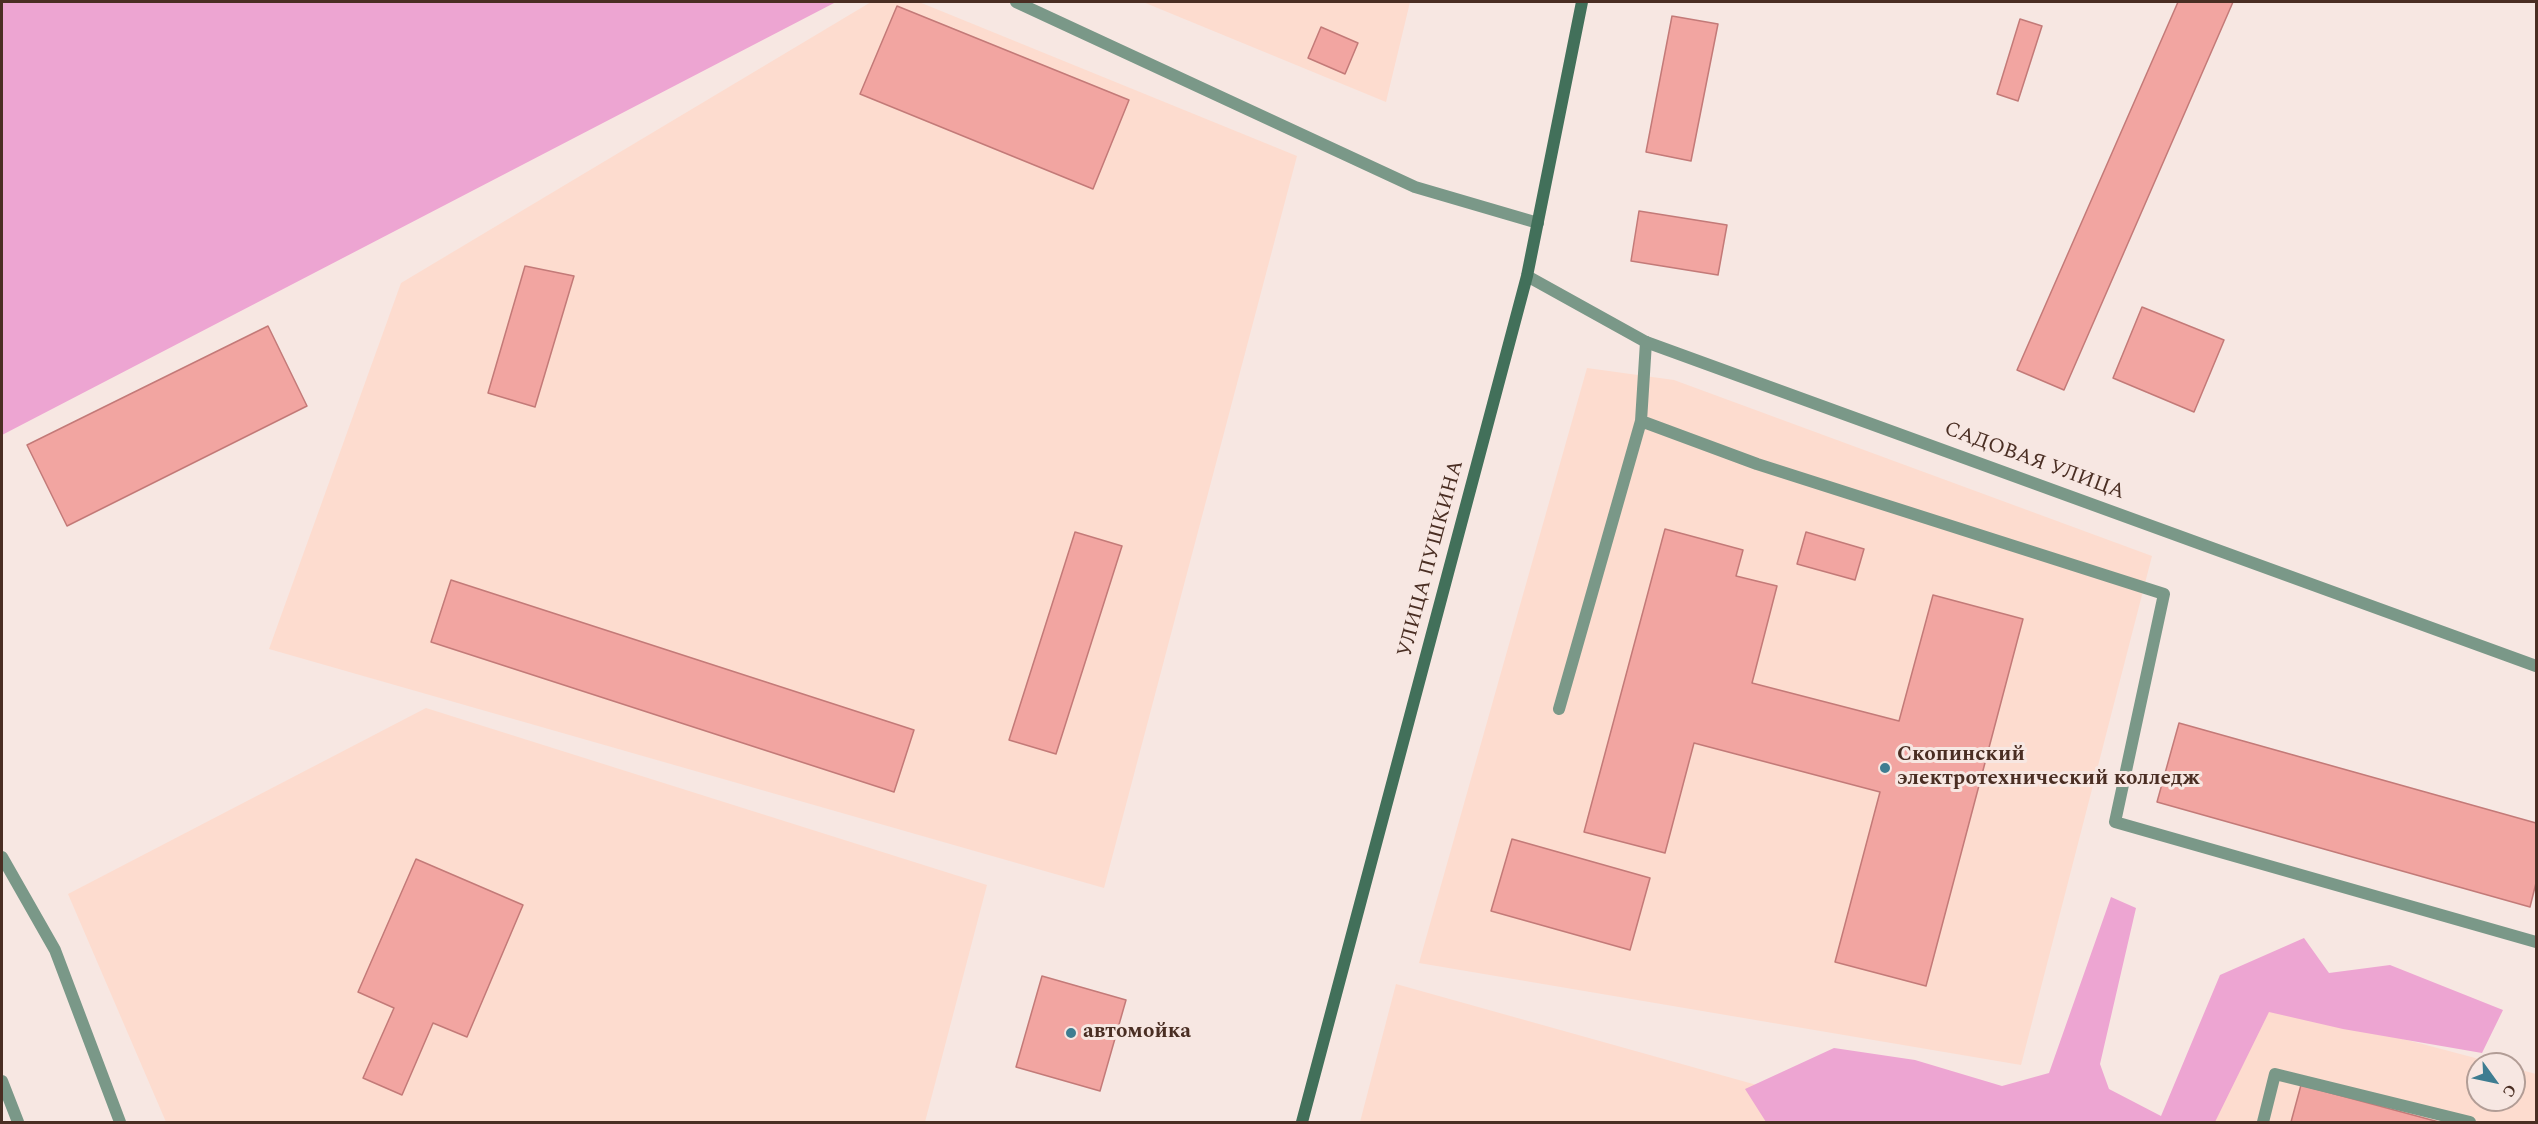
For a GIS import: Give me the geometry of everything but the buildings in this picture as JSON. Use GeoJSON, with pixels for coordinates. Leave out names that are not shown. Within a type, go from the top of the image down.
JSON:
{"type":"FeatureCollection","features":[{"type":"Feature","properties":{"kind":"main road","name":"УЛИЦА ПУШКИНА"},"geometry":{"type":"LineString","coordinates":[[1302,1122],[1527,276],[1582,2]]}},
{"type":"Feature","properties":{"kind":"street"},"geometry":{"type":"LineString","coordinates":[[1016,2],[1415,187],[1538,223]]}},
{"type":"Feature","properties":{"kind":"street","name":"САДОВАЯ УЛИЦА"},"geometry":{"type":"LineString","coordinates":[[1527,276],[1646,342],[2536,666]]}},
{"type":"Feature","properties":{"kind":"street"},"geometry":{"type":"LineString","coordinates":[[1559,709],[1641,421],[1646,342]]}},
{"type":"Feature","properties":{"kind":"street"},"geometry":{"type":"LineString","coordinates":[[1641,421],[1757,464],[2164,594],[2115,822],[2536,942]]}},
{"type":"Feature","properties":{"kind":"street"},"geometry":{"type":"LineString","coordinates":[[2,857],[56,950],[120,1122]]}},
{"type":"Feature","properties":{"kind":"street"},"geometry":{"type":"LineString","coordinates":[[2263,1122],[2275,1074],[2470,1122]]}},
{"type":"Feature","properties":{"kind":"street"},"geometry":{"type":"LineString","coordinates":[[2,1081],[18,1122]]}},
{"type":"Feature","properties":{"kind":"shaded area"},"geometry":{"type":"Polygon","coordinates":[[[2,2],[836,2],[2,435],[2,2]]]}},
{"type":"Feature","properties":{"kind":"shaded area"},"geometry":{"type":"Polygon","coordinates":[[[871,2],[919,2],[1297,156],[1104,888],[269,649],[401,283],[871,2]]]}},
{"type":"Feature","properties":{"kind":"shaded area"},"geometry":{"type":"Polygon","coordinates":[[[1143,2],[1410,2],[1386,102],[1143,2]]]}},
{"type":"Feature","properties":{"kind":"shaded area"},"geometry":{"type":"Polygon","coordinates":[[[1587,368],[1674,380],[2152,556],[2021,1065],[1419,963],[1587,368]]]}},
{"type":"Feature","properties":{"kind":"shaded area"},"geometry":{"type":"Polygon","coordinates":[[[426,708],[987,885],[925,1122],[166,1122],[68,894],[426,708]]]}},
{"type":"Feature","properties":{"kind":"shaded area"},"geometry":{"type":"Polygon","coordinates":[[[2111,897],[2136,908],[2100,1064],[2109,1089],[2161,1116],[2220,975],[2304,938],[2329,973],[2390,965],[2503,1010],[2482,1052],[2343,1029],[2269,1012],[2215,1122],[1766,1122],[1745,1089],[1834,1048],[1915,1060],[2002,1086],[2049,1073],[2111,897]]]}},
{"type":"Feature","properties":{"kind":"shaded area"},"geometry":{"type":"Polygon","coordinates":[[[1396,984],[1889,1122],[1360,1122],[1396,984]]]}},
{"type":"Feature","properties":{"kind":"shaded area"},"geometry":{"type":"Polygon","coordinates":[[[2237,995],[2466,1056],[2466,1112],[2526,1112],[2526,1071],[2536,1074],[2536,1122],[2200,1122],[2237,995]]]}},
{"type":"Feature","properties":{"kind":"place","name":"Скопинский электротехнический колледж"},"geometry":{"type":"Point","coordinates":[1885,768]}},
{"type":"Feature","properties":{"kind":"place","name":"автомойка"},"geometry":{"type":"Point","coordinates":[1071,1033]}}]}
